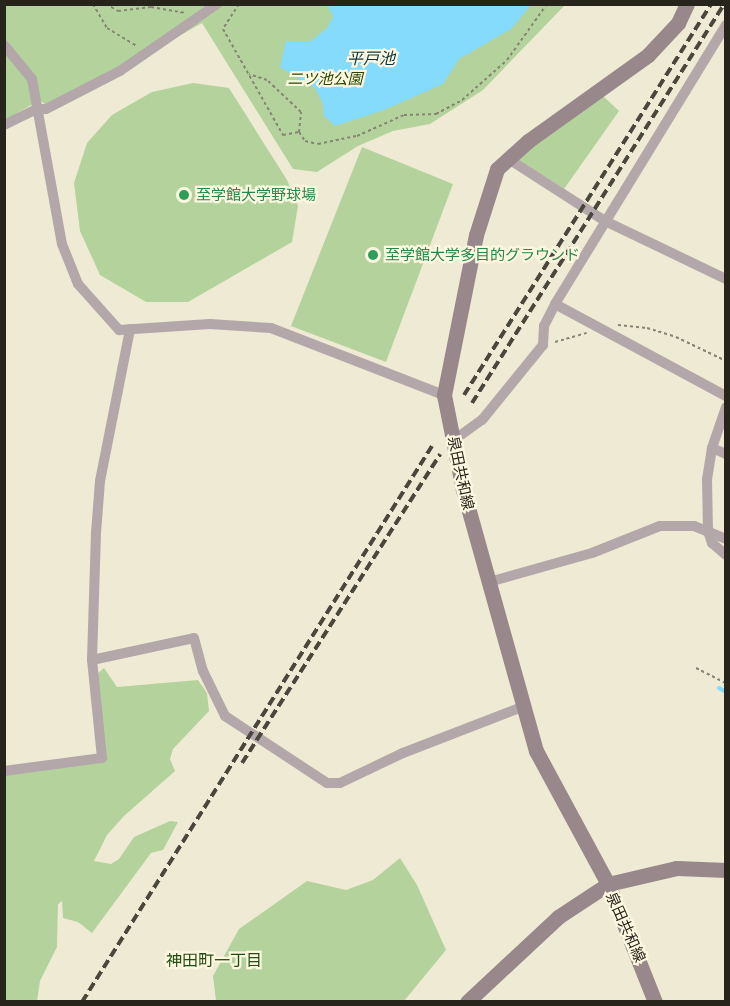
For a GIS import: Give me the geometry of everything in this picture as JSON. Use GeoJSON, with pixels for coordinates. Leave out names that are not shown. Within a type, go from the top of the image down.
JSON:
{"type":"FeatureCollection","features":[{"type":"Feature","properties":{"kind":"main road","name":"泉田共和線"},"geometry":{"type":"LineString","coordinates":[[656,1002],[608,884],[536,751],[489,582],[444,395],[487,194],[496,169],[507,158],[648,55],[678,23],[687,4]]}},
{"type":"Feature","properties":{"kind":"main road"},"geometry":{"type":"LineString","coordinates":[[467,1002],[483,995],[558,917],[608,884],[677,868],[726,870]]}},
{"type":"Feature","properties":{"kind":"street"},"geometry":{"type":"LineString","coordinates":[[4,125],[37,109],[46,109],[120,71],[145,50],[217,4]]}},
{"type":"Feature","properties":{"kind":"street"},"geometry":{"type":"LineString","coordinates":[[454,440],[482,420],[543,345],[544,326],[555,304],[603,220],[725,26]]}},
{"type":"Feature","properties":{"kind":"street"},"geometry":{"type":"LineString","coordinates":[[4,45],[32,79],[54,215],[78,284],[119,330],[210,324],[271,328],[444,395]]}},
{"type":"Feature","properties":{"kind":"street"},"geometry":{"type":"LineString","coordinates":[[507,158],[603,220],[726,279]]}},
{"type":"Feature","properties":{"kind":"street"},"geometry":{"type":"LineString","coordinates":[[555,304],[726,396]]}},
{"type":"Feature","properties":{"kind":"street"},"geometry":{"type":"LineString","coordinates":[[4,771],[102,758],[92,660],[100,481],[130,329]]}},
{"type":"Feature","properties":{"kind":"street"},"geometry":{"type":"LineString","coordinates":[[726,407],[712,448],[708,531],[712,543],[726,555]]}},
{"type":"Feature","properties":{"kind":"street"},"geometry":{"type":"LineString","coordinates":[[712,448],[726,454]]}},
{"type":"Feature","properties":{"kind":"street"},"geometry":{"type":"LineString","coordinates":[[489,582],[592,553],[660,526],[694,526],[726,539]]}},
{"type":"Feature","properties":{"kind":"street"},"geometry":{"type":"LineString","coordinates":[[92,660],[194,638],[203,671],[225,716],[233,724],[277,749],[307,773],[327,783],[340,783],[403,753],[522,707]]}},
{"type":"Feature","properties":{"kind":"path"},"geometry":{"type":"LineString","coordinates":[[93,4],[112,33],[145,50]]}},
{"type":"Feature","properties":{"kind":"path"},"geometry":{"type":"LineString","coordinates":[[106,4],[118,11],[151,7],[184,13],[191,9]]}},
{"type":"Feature","properties":{"kind":"path"},"geometry":{"type":"LineString","coordinates":[[239,4],[223,29],[283,135],[299,132]]}},
{"type":"Feature","properties":{"kind":"path"},"geometry":{"type":"LineString","coordinates":[[249,74],[267,80],[301,112],[299,132],[305,141],[318,144],[357,136],[404,115],[436,114],[462,100],[507,60],[548,4]]}},
{"type":"Feature","properties":{"kind":"path"},"geometry":{"type":"LineString","coordinates":[[696,668],[726,683]]}},
{"type":"Feature","properties":{"kind":"green space","name":"二ツ池公園"},"geometry":{"type":"Polygon","coordinates":[[[4,5],[565,5],[483,90],[430,124],[393,131],[358,146],[317,172],[293,169],[202,23],[50,109],[40,100],[5,120],[4,5]]]}},
{"type":"Feature","properties":{"kind":"green space","name":"至学館大学野球場"},"geometry":{"type":"Polygon","coordinates":[[[193,83],[229,88],[287,180],[298,206],[292,242],[188,302],[146,302],[100,275],[80,231],[74,183],[87,143],[112,115],[152,92],[193,83]]]}},
{"type":"Feature","properties":{"kind":"green space"},"geometry":{"type":"Polygon","coordinates":[[[601,94],[619,111],[564,189],[513,156],[601,94]]]}},
{"type":"Feature","properties":{"kind":"green space","name":"至学館大学多目的グラウンド"},"geometry":{"type":"Polygon","coordinates":[[[362,147],[453,184],[386,362],[291,326],[362,147]]]}},
{"type":"Feature","properties":{"kind":"green space"},"geometry":{"type":"Polygon","coordinates":[[[104,668],[117,687],[198,680],[207,693],[209,711],[173,749],[170,759],[175,771],[124,816],[107,835],[94,861],[111,864],[119,859],[134,837],[170,821],[178,822],[163,850],[151,853],[92,933],[78,922],[63,918],[62,901],[58,904],[57,947],[40,981],[37,1001],[5,1001],[4,774],[105,760],[97,674],[104,668]]]}},
{"type":"Feature","properties":{"kind":"green space"},"geometry":{"type":"Polygon","coordinates":[[[400,858],[417,885],[446,950],[404,1001],[216,1001],[213,976],[239,929],[307,881],[346,890],[373,880],[400,858]]]}},
{"type":"Feature","properties":{"kind":"water","name":"平戸池"},"geometry":{"type":"Polygon","coordinates":[[[327,5],[531,5],[511,29],[459,59],[443,84],[384,110],[335,126],[324,116],[323,104],[315,88],[280,67],[286,41],[311,41],[328,27],[333,16],[327,5]]]}},
{"type":"Feature","properties":{"kind":"waterway"},"geometry":{"type":"LineString","coordinates":[[719,688],[726,692]]}},
{"type":"Feature","properties":{"kind":"railway"},"geometry":{"type":"LineString","coordinates":[[464,395],[711,4]]}},
{"type":"Feature","properties":{"kind":"railway"},"geometry":{"type":"LineString","coordinates":[[472,403],[724,4]]}},
{"type":"Feature","properties":{"kind":"railway"},"geometry":{"type":"LineString","coordinates":[[82,1002],[432,446]]}},
{"type":"Feature","properties":{"kind":"railway"},"geometry":{"type":"LineString","coordinates":[[242,763],[440,454]]}},
{"type":"Feature","properties":{"kind":"place","name":"至学館大学野球場"},"geometry":{"type":"Point","coordinates":[184,195]}},
{"type":"Feature","properties":{"kind":"place","name":"至学館大学多目的グラウンド"},"geometry":{"type":"Point","coordinates":[373,255]}},
{"type":"Feature","properties":{"kind":"district","name":"神田町一丁目"},"geometry":{"type":"Point","coordinates":[214,960]}}]}
